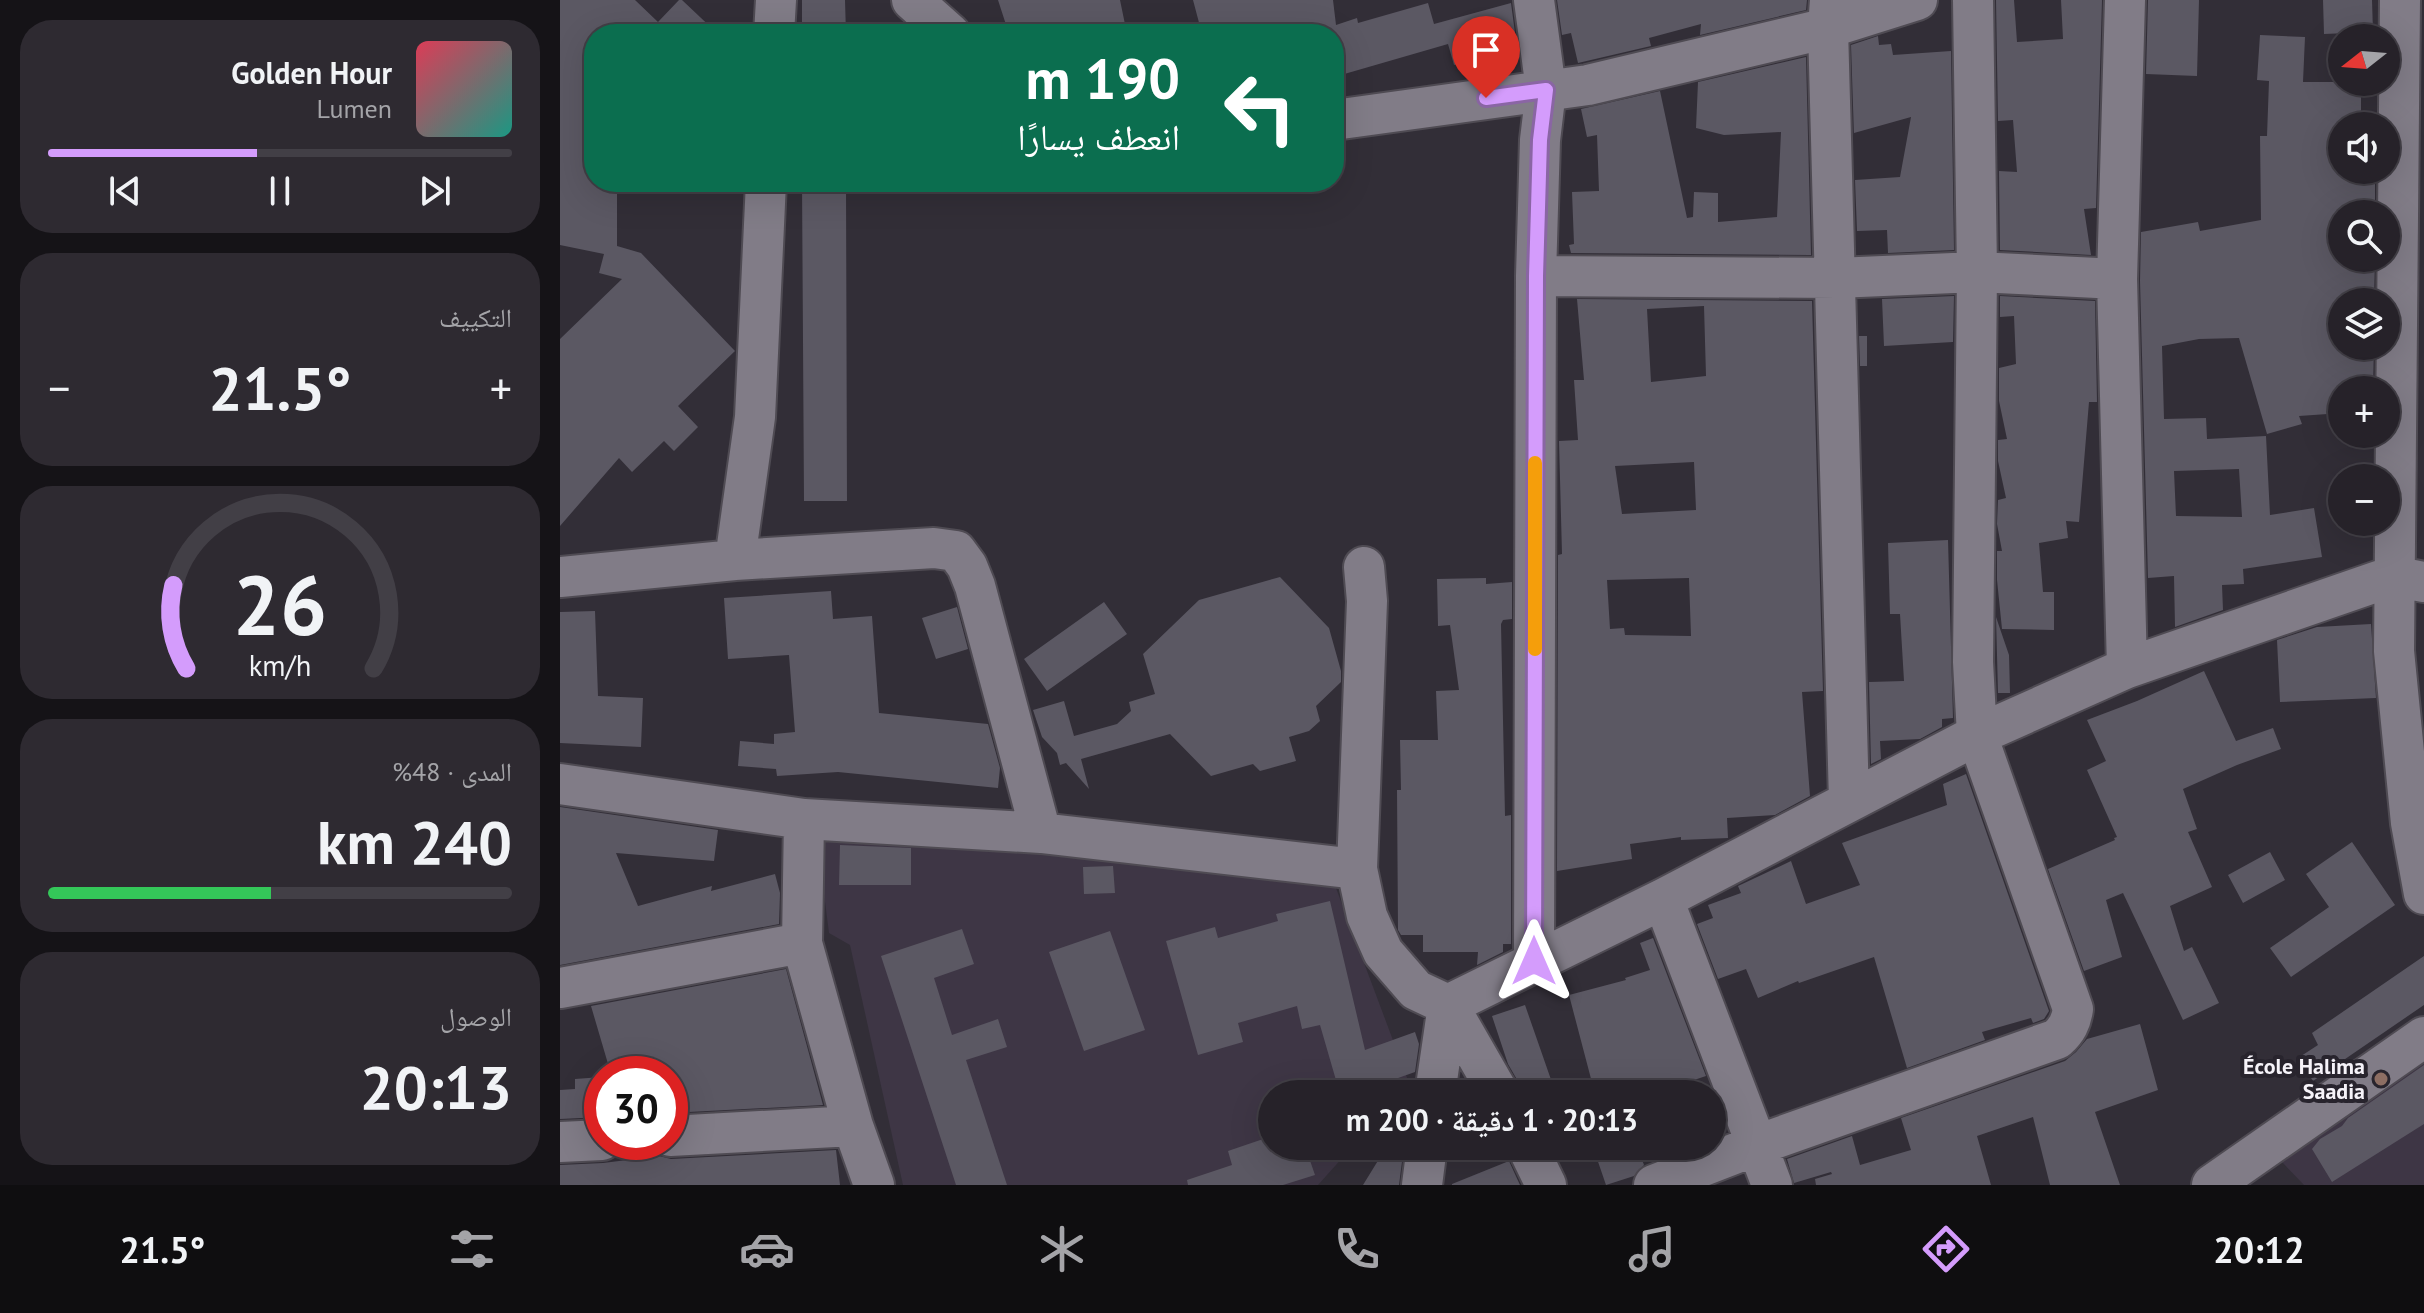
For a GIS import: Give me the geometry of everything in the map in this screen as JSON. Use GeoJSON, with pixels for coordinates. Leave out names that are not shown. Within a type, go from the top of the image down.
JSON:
{"type":"FeatureCollection","features":[{"type":"Feature","properties":{"kind":"street"},"geometry":{"type":"LineString","coordinates":[[775,24],[776,0]]}},
{"type":"Feature","properties":{"kind":"street"},"geometry":{"type":"LineString","coordinates":[[912,0],[939,24]]}},
{"type":"Feature","properties":{"kind":"street"},"geometry":{"type":"LineString","coordinates":[[1534,0],[1546,90],[1540,140],[1536,276],[1534,961]]}},
{"type":"Feature","properties":{"kind":"street"},"geometry":{"type":"LineString","coordinates":[[1344,119],[1588,85],[1829,14],[1917,0]]}},
{"type":"Feature","properties":{"kind":"street"},"geometry":{"type":"LineString","coordinates":[[1654,1185],[1757,1145],[2057,1039],[2066,1031],[2073,1009],[1977,735],[1973,662],[1977,272],[1973,0]]}},
{"type":"Feature","properties":{"kind":"street"},"geometry":{"type":"LineString","coordinates":[[2125,0],[2117,279],[2127,668]]}},
{"type":"Feature","properties":{"kind":"street"},"geometry":{"type":"LineString","coordinates":[[2400,0],[2409,579],[2394,651],[2411,823],[2424,894]]}},
{"type":"Feature","properties":{"kind":"street"},"geometry":{"type":"LineString","coordinates":[[1829,14],[1849,801]]}},
{"type":"Feature","properties":{"kind":"street"},"geometry":{"type":"LineString","coordinates":[[735,560],[755,417],[766,192]]}},
{"type":"Feature","properties":{"kind":"street"},"geometry":{"type":"LineString","coordinates":[[1536,276],[1836,278],[1977,272],[2117,279]]}},
{"type":"Feature","properties":{"kind":"street"},"geometry":{"type":"LineString","coordinates":[[560,577],[735,560],[934,548],[956,551],[967,566],[975,586],[1041,833]]}},
{"type":"Feature","properties":{"kind":"street"},"geometry":{"type":"LineString","coordinates":[[1364,567],[1367,601],[1357,869],[1367,916],[1383,952],[1416,990],[1448,1005],[1491,1080]]}},
{"type":"Feature","properties":{"kind":"street"},"geometry":{"type":"LineString","coordinates":[[1448,1005],[1663,899],[1977,735],[2127,668],[2409,579]]}},
{"type":"Feature","properties":{"kind":"street"},"geometry":{"type":"LineString","coordinates":[[560,784],[804,819],[1041,833],[1357,869]]}},
{"type":"Feature","properties":{"kind":"street"},"geometry":{"type":"LineString","coordinates":[[804,819],[802,943],[853,1126],[874,1185]]}},
{"type":"Feature","properties":{"kind":"street"},"geometry":{"type":"LineString","coordinates":[[1663,899],[1772,1185]]}},
{"type":"Feature","properties":{"kind":"street"},"geometry":{"type":"LineString","coordinates":[[560,988],[802,943]]}},
{"type":"Feature","properties":{"kind":"street"},"geometry":{"type":"LineString","coordinates":[[1437,1080],[1448,1005]]}},
{"type":"Feature","properties":{"kind":"street"},"geometry":{"type":"LineString","coordinates":[[2212,1185],[2424,1037]]}},
{"type":"Feature","properties":{"kind":"street"},"geometry":{"type":"LineString","coordinates":[[688,1135],[853,1126]]}},
{"type":"Feature","properties":{"kind":"street"},"geometry":{"type":"LineString","coordinates":[[560,1142],[584,1141]]}},
{"type":"Feature","properties":{"kind":"street"},"geometry":{"type":"LineString","coordinates":[[1422,1185],[1425,1160]]}},
{"type":"Feature","properties":{"kind":"street"},"geometry":{"type":"LineString","coordinates":[[1534,1160],[1546,1185]]}},
{"type":"Feature","properties":{"kind":"shaded area"},"geometry":{"type":"Polygon","coordinates":[[[822,824],[1333,880],[1408,1080],[1258,1080],[1258,1160],[1340,1160],[1318,1185],[903,1185],[850,945],[829,933],[817,839],[822,824]]]}},
{"type":"Feature","properties":{"kind":"shaded area","name":"École Halima Saadia"},"geometry":{"type":"Polygon","coordinates":[[[2415,1017],[2424,1017],[2424,1185],[2304,1185],[2261,1140],[2415,1017]]]}},
{"type":"Feature","properties":{"kind":"building"},"geometry":{"type":"Polygon","coordinates":[[[560,0],[635,0],[658,22],[682,0],[707,24],[584,24],[584,192],[617,192],[617,246],[641,253],[735,351],[678,406],[698,427],[674,451],[664,441],[632,472],[619,458],[560,526],[560,339],[622,279],[599,273],[604,254],[560,245],[560,0]]]}},
{"type":"Feature","properties":{"kind":"building"},"geometry":{"type":"Polygon","coordinates":[[[802,0],[845,0],[846,24],[802,24],[802,0]]]}},
{"type":"Feature","properties":{"kind":"building"},"geometry":{"type":"Polygon","coordinates":[[[998,0],[1120,0],[1125,24],[1006,24],[998,0]]]}},
{"type":"Feature","properties":{"kind":"building"},"geometry":{"type":"Polygon","coordinates":[[[1193,0],[1333,0],[1336,24],[1199,24],[1193,0]]]}},
{"type":"Feature","properties":{"kind":"building"},"geometry":{"type":"Polygon","coordinates":[[[1557,0],[1807,0],[1806,10],[1700,35],[1701,24],[1649,38],[1651,46],[1578,63],[1571,33],[1562,35],[1557,0]]]}},
{"type":"Feature","properties":{"kind":"building"},"geometry":{"type":"Polygon","coordinates":[[[1996,0],[2014,0],[2017,42],[2063,39],[2061,0],[2102,0],[2096,208],[2084,209],[2091,255],[2000,250],[1999,171],[2017,172],[2013,120],[1998,121],[1996,0]]]}},
{"type":"Feature","properties":{"kind":"building"},"geometry":{"type":"Polygon","coordinates":[[[2148,0],[2199,0],[2197,76],[2146,74],[2148,0]]]}},
{"type":"Feature","properties":{"kind":"building"},"geometry":{"type":"Polygon","coordinates":[[[2323,0],[2372,0],[2373,24],[2328,24],[2328,34],[2324,34],[2323,0]]]}},
{"type":"Feature","properties":{"kind":"building"},"geometry":{"type":"Polygon","coordinates":[[[1428,3],[1434,24],[1511,3],[1517,48],[1454,65],[1448,44],[1344,74],[1344,24],[1339,24],[1357,18],[1358,23],[1428,3]]]}},
{"type":"Feature","properties":{"kind":"building"},"geometry":{"type":"Polygon","coordinates":[[[2260,35],[2305,37],[2303,82],[2328,82],[2328,96],[2361,96],[2361,112],[2328,112],[2328,184],[2375,184],[2375,200],[2328,200],[2328,272],[2375,272],[2374,288],[2328,288],[2328,360],[2374,360],[2373,376],[2328,376],[2328,414],[2299,416],[2302,424],[2267,434],[2239,338],[2199,339],[2162,346],[2164,419],[2206,418],[2207,439],[2266,436],[2270,515],[2314,508],[2322,557],[2243,569],[2244,584],[2222,585],[2223,610],[2175,627],[2174,576],[2148,578],[2141,232],[2198,222],[2200,231],[2261,220],[2260,136],[2267,136],[2269,81],[2257,80],[2260,35]],[[2239,469],[2174,471],[2176,516],[2242,517],[2239,469]]]}},
{"type":"Feature","properties":{"kind":"building"},"geometry":{"type":"Polygon","coordinates":[[[1878,36],[1879,45],[1891,44],[1893,55],[1951,51],[1954,250],[1888,253],[1887,230],[1857,231],[1855,180],[1900,177],[1911,117],[1854,133],[1854,136],[1851,45],[1878,36]]]}},
{"type":"Feature","properties":{"kind":"building"},"geometry":{"type":"Polygon","coordinates":[[[1806,57],[1811,255],[1571,253],[1569,245],[1574,244],[1572,192],[1599,191],[1597,135],[1587,137],[1581,109],[1660,91],[1687,218],[1693,217],[1694,192],[1718,193],[1718,222],[1777,217],[1781,132],[1724,135],[1696,128],[1698,82],[1806,57]]]}},
{"type":"Feature","properties":{"kind":"building"},"geometry":{"type":"Polygon","coordinates":[[[802,192],[846,192],[847,501],[804,501],[802,192]]]}},
{"type":"Feature","properties":{"kind":"building"},"geometry":{"type":"Polygon","coordinates":[[[1954,296],[1953,342],[1884,346],[1882,299],[1954,296]]]}},
{"type":"Feature","properties":{"kind":"building"},"geometry":{"type":"Polygon","coordinates":[[[2000,296],[2095,301],[2097,402],[2089,402],[2079,522],[2066,521],[2068,538],[2039,543],[2043,592],[2054,592],[2054,630],[2002,629],[1997,551],[2002,551],[1997,524],[1998,500],[2006,498],[1998,461],[1998,440],[2007,439],[1999,401],[1999,368],[2016,364],[2014,316],[2000,317],[2000,296]]]}},
{"type":"Feature","properties":{"kind":"building"},"geometry":{"type":"Polygon","coordinates":[[[1577,299],[1812,301],[1823,691],[1802,692],[1810,796],[1775,815],[1727,818],[1728,838],[1681,840],[1681,837],[1630,844],[1632,859],[1557,871],[1558,555],[1562,554],[1559,441],[1578,440],[1574,380],[1584,380],[1577,299]],[[1704,306],[1647,309],[1651,382],[1706,376],[1704,306]],[[1694,462],[1615,466],[1622,514],[1696,510],[1694,462]],[[1689,578],[1607,580],[1610,629],[1624,628],[1625,635],[1691,636],[1689,578]]]}},
{"type":"Feature","properties":{"kind":"building"},"geometry":{"type":"Polygon","coordinates":[[[1859,336],[1867,336],[1867,366],[1860,366],[1859,336]]]}},
{"type":"Feature","properties":{"kind":"building"},"geometry":{"type":"Polygon","coordinates":[[[1948,540],[1953,718],[1942,719],[1942,727],[1920,739],[1880,741],[1881,759],[1871,764],[1869,682],[1904,681],[1900,614],[1890,614],[1888,543],[1948,540]]]}},
{"type":"Feature","properties":{"kind":"building"},"geometry":{"type":"Polygon","coordinates":[[[1280,577],[1329,628],[1341,671],[1341,682],[1316,706],[1320,721],[1309,731],[1289,737],[1296,761],[1260,771],[1253,764],[1211,776],[1170,734],[1081,759],[1089,789],[1066,763],[1060,765],[1057,753],[1042,737],[1033,710],[1064,701],[1074,736],[1117,724],[1131,711],[1129,702],[1155,694],[1143,654],[1199,600],[1280,577]]]}},
{"type":"Feature","properties":{"kind":"building"},"geometry":{"type":"Polygon","coordinates":[[[1486,578],[1486,584],[1512,582],[1512,619],[1503,620],[1501,624],[1505,816],[1511,815],[1511,944],[1503,944],[1503,952],[1477,965],[1478,952],[1423,952],[1423,935],[1401,935],[1398,930],[1397,790],[1401,790],[1400,740],[1438,740],[1436,691],[1459,690],[1450,625],[1438,626],[1437,579],[1486,578]]]}},
{"type":"Feature","properties":{"kind":"building"},"geometry":{"type":"Polygon","coordinates":[[[831,591],[833,619],[872,616],[879,713],[988,724],[1000,768],[998,788],[838,772],[777,776],[776,769],[738,766],[740,741],[774,744],[774,734],[795,732],[789,655],[728,659],[724,598],[831,591]]]}},
{"type":"Feature","properties":{"kind":"building"},"geometry":{"type":"Polygon","coordinates":[[[1104,602],[1127,634],[1047,691],[1024,659],[1104,602]]]}},
{"type":"Feature","properties":{"kind":"building"},"geometry":{"type":"Polygon","coordinates":[[[957,607],[968,649],[936,659],[922,618],[957,607]]]}},
{"type":"Feature","properties":{"kind":"building"},"geometry":{"type":"Polygon","coordinates":[[[595,611],[598,696],[643,698],[641,747],[560,743],[560,612],[595,611]]]}},
{"type":"Feature","properties":{"kind":"building"},"geometry":{"type":"Polygon","coordinates":[[[1996,617],[2009,655],[2010,693],[1998,693],[1996,617]]]}},
{"type":"Feature","properties":{"kind":"building"},"geometry":{"type":"Polygon","coordinates":[[[2371,624],[2376,698],[2280,702],[2277,640],[2317,627],[2371,624]]]}},
{"type":"Feature","properties":{"kind":"building"},"geometry":{"type":"Polygon","coordinates":[[[2204,671],[2236,741],[2273,728],[2281,749],[2183,789],[2197,829],[2188,832],[2212,887],[2170,906],[2184,951],[2192,947],[2219,1003],[2183,1020],[2123,893],[2106,900],[2122,957],[2084,971],[2048,869],[2117,837],[2087,770],[2106,761],[2087,720],[2204,671]]]}},
{"type":"Feature","properties":{"kind":"building"},"geometry":{"type":"Polygon","coordinates":[[[1966,774],[2049,1011],[2044,1019],[2033,1023],[2031,1018],[1982,1032],[1985,1040],[1907,1068],[1874,957],[1798,981],[1758,998],[1746,969],[1718,979],[1697,924],[1713,918],[1708,905],[1741,893],[1738,886],[1791,861],[1806,904],[1860,885],[1842,843],[1947,805],[1943,784],[1966,774]]]}},
{"type":"Feature","properties":{"kind":"building"},"geometry":{"type":"Polygon","coordinates":[[[560,807],[718,830],[714,861],[616,853],[638,906],[712,886],[711,891],[775,874],[780,893],[779,924],[560,965],[560,807]]]}},
{"type":"Feature","properties":{"kind":"building"},"geometry":{"type":"Polygon","coordinates":[[[2352,842],[2395,905],[2291,977],[2270,948],[2329,907],[2306,874],[2352,842]]]}},
{"type":"Feature","properties":{"kind":"building"},"geometry":{"type":"Polygon","coordinates":[[[840,845],[911,848],[911,885],[839,885],[840,845]]]}},
{"type":"Feature","properties":{"kind":"building"},"geometry":{"type":"Polygon","coordinates":[[[2270,852],[2285,880],[2243,903],[2228,875],[2270,852]]]}},
{"type":"Feature","properties":{"kind":"building"},"geometry":{"type":"Polygon","coordinates":[[[1113,866],[1115,893],[1084,894],[1083,867],[1113,866]]]}},
{"type":"Feature","properties":{"kind":"building"},"geometry":{"type":"Polygon","coordinates":[[[1330,901],[1365,1050],[1415,1032],[1419,1044],[1415,1072],[1392,1080],[1336,1080],[1320,1025],[1302,1029],[1297,1006],[1238,1023],[1243,1042],[1198,1055],[1166,941],[1215,927],[1218,938],[1278,921],[1276,914],[1330,901]]]}},
{"type":"Feature","properties":{"kind":"building"},"geometry":{"type":"Polygon","coordinates":[[[962,929],[974,964],[934,978],[952,1035],[998,1019],[1007,1047],[966,1060],[1007,1185],[956,1185],[881,956],[962,929]]]}},
{"type":"Feature","properties":{"kind":"building"},"geometry":{"type":"Polygon","coordinates":[[[1110,931],[1145,1030],[1084,1051],[1049,952],[1110,931]]]}},
{"type":"Feature","properties":{"kind":"building"},"geometry":{"type":"Polygon","coordinates":[[[1653,938],[1706,1076],[1694,1080],[1591,1080],[1569,995],[1626,980],[1650,970],[1640,943],[1653,938]]]}},
{"type":"Feature","properties":{"kind":"building"},"geometry":{"type":"Polygon","coordinates":[[[2424,956],[2424,1005],[2313,1081],[2298,1058],[2318,1045],[2312,1033],[2424,956]]]}},
{"type":"Feature","properties":{"kind":"building"},"geometry":{"type":"Polygon","coordinates":[[[786,969],[823,1105],[688,1112],[688,1056],[606,1056],[591,1006],[786,969]]]}},
{"type":"Feature","properties":{"kind":"building"},"geometry":{"type":"Polygon","coordinates":[[[1525,1005],[1551,1080],[1517,1080],[1508,1064],[1492,1016],[1525,1005]]]}},
{"type":"Feature","properties":{"kind":"building"},"geometry":{"type":"Polygon","coordinates":[[[2140,1024],[2158,1090],[2095,1112],[2120,1185],[2050,1185],[2033,1117],[1977,1136],[1991,1185],[1816,1185],[1815,1179],[1831,1172],[1794,1183],[1787,1159],[1852,1136],[1860,1165],[1911,1150],[1901,1118],[2065,1061],[2087,1039],[2140,1024]]]}},
{"type":"Feature","properties":{"kind":"building"},"geometry":{"type":"Polygon","coordinates":[[[2424,1065],[2424,1124],[2332,1182],[2312,1149],[2348,1118],[2424,1065]]]}},
{"type":"Feature","properties":{"kind":"building"},"geometry":{"type":"Polygon","coordinates":[[[584,1078],[584,1118],[560,1119],[560,1090],[575,1089],[575,1079],[584,1078]]]}},
{"type":"Feature","properties":{"kind":"building"},"geometry":{"type":"Polygon","coordinates":[[[1258,1141],[1258,1160],[1310,1160],[1315,1175],[1283,1185],[1188,1185],[1187,1180],[1232,1165],[1228,1151],[1258,1141]]]}},
{"type":"Feature","properties":{"kind":"building"},"geometry":{"type":"Polygon","coordinates":[[[836,1150],[840,1185],[560,1185],[560,1165],[836,1150]]]}},
{"type":"Feature","properties":{"kind":"building"},"geometry":{"type":"Polygon","coordinates":[[[1378,1160],[1402,1160],[1399,1185],[1363,1185],[1378,1160]]]}},
{"type":"Feature","properties":{"kind":"building"},"geometry":{"type":"Polygon","coordinates":[[[1597,1160],[1642,1160],[1644,1165],[1634,1176],[1606,1185],[1597,1160]]]}},
{"type":"Feature","properties":{"kind":"building"},"geometry":{"type":"Polygon","coordinates":[[[1509,1161],[1520,1185],[1452,1185],[1452,1184],[1509,1161]]]}},
{"type":"Feature","properties":{"kind":"slow traffic"},"geometry":{"type":"LineString","coordinates":[[1535,463],[1535,649]]}},
{"type":"Feature","properties":{"kind":"place","name":"École Halima Saadia"},"geometry":{"type":"Point","coordinates":[2381,1079]}},
{"type":"Feature","properties":{"kind":"route"},"geometry":{"type":"LineString","coordinates":[[1486,98],[1546,90],[1540,140],[1536,276],[1534,961]]}}]}
